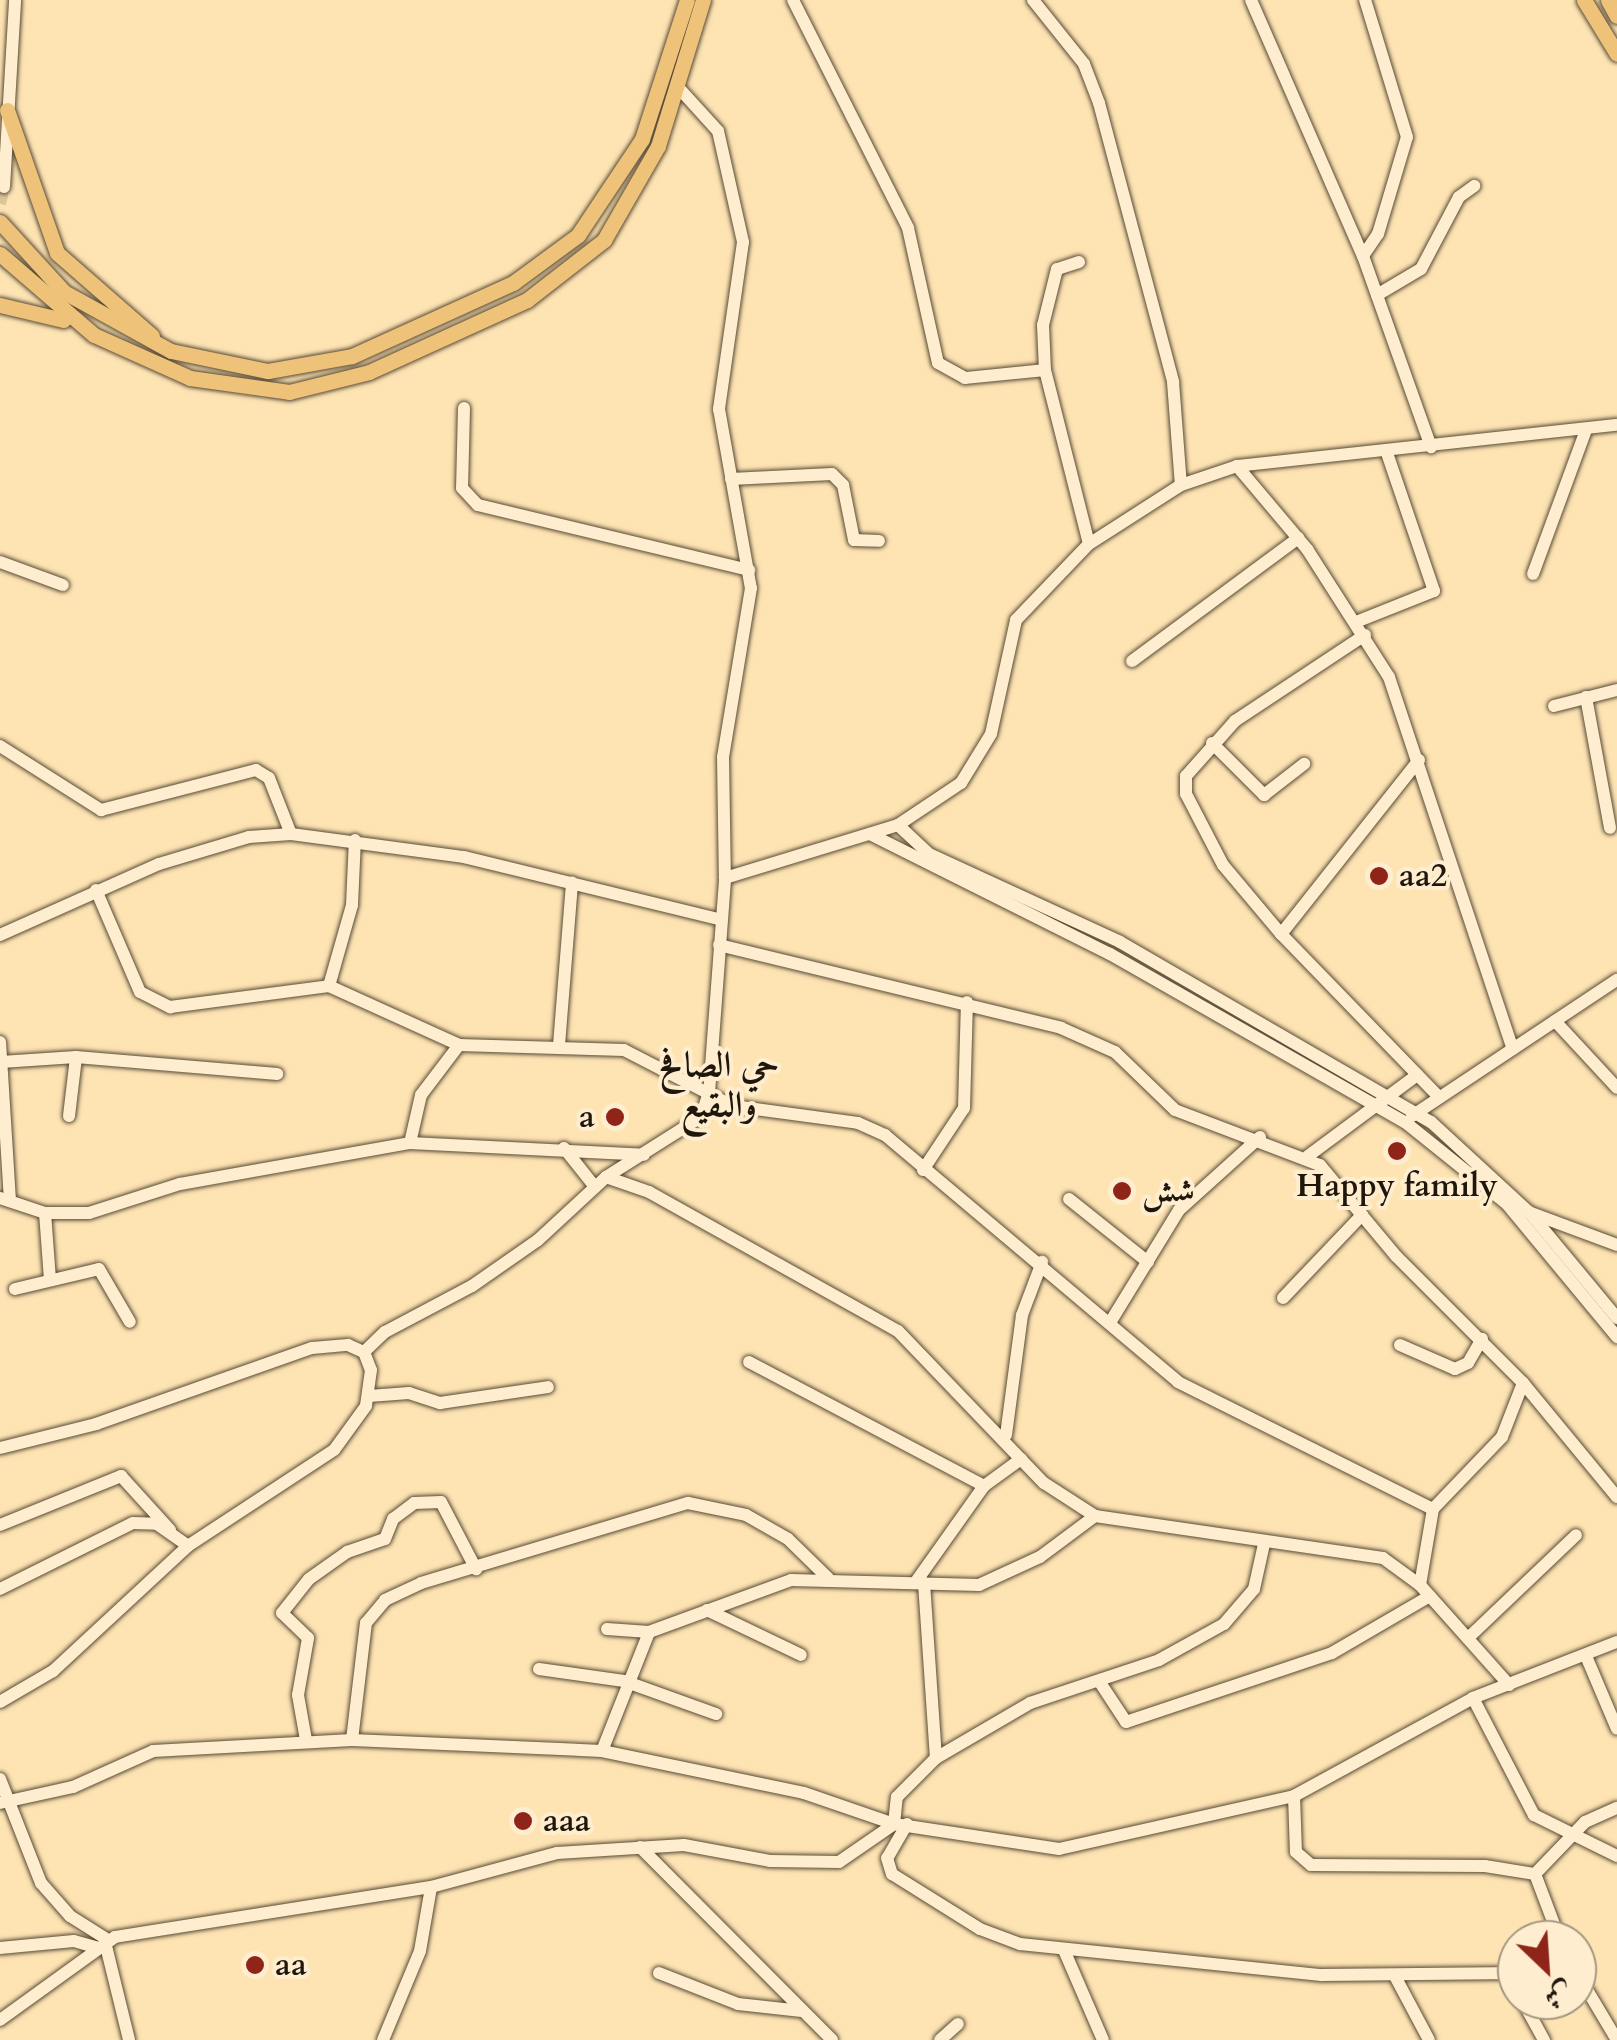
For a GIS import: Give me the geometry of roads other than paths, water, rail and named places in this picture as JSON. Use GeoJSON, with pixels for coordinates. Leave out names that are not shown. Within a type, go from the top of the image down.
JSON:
{"type":"FeatureCollection","features":[{"type":"Feature","properties":{"kind":"main road"},"geometry":{"type":"LineString","coordinates":[[0,222],[64,292],[171,351],[243,370],[285,371],[352,356],[542,266],[604,204],[651,119],[687,0]]}},
{"type":"Feature","properties":{"kind":"main road"},"geometry":{"type":"LineString","coordinates":[[0,305],[30,307],[190,378],[268,392],[342,382],[469,326],[567,275],[604,240],[642,181],[703,0]]}},
{"type":"Feature","properties":{"kind":"main road"},"geometry":{"type":"LineString","coordinates":[[1584,0],[1617,54]]}},
{"type":"Feature","properties":{"kind":"main road"},"geometry":{"type":"LineString","coordinates":[[1608,0],[1617,16]]}},
{"type":"Feature","properties":{"kind":"main road"},"geometry":{"type":"LineString","coordinates":[[7,110],[35,207],[62,261],[171,351]]}},
{"type":"Feature","properties":{"kind":"main road"},"geometry":{"type":"LineString","coordinates":[[0,254],[94,334]]}},
{"type":"Feature","properties":{"kind":"main road"},"geometry":{"type":"LineString","coordinates":[[464,306],[469,326]]}},
{"type":"Feature","properties":{"kind":"street"},"geometry":{"type":"LineString","coordinates":[[4,188],[14,0]]}},
{"type":"Feature","properties":{"kind":"street"},"geometry":{"type":"LineString","coordinates":[[793,0],[908,228],[938,364],[964,378],[1045,370]]}},
{"type":"Feature","properties":{"kind":"street"},"geometry":{"type":"LineString","coordinates":[[1033,0],[1084,64],[1100,103],[1173,382],[1181,485]]}},
{"type":"Feature","properties":{"kind":"street"},"geometry":{"type":"LineString","coordinates":[[1251,0],[1363,256],[1430,447]]}},
{"type":"Feature","properties":{"kind":"street"},"geometry":{"type":"LineString","coordinates":[[1363,256],[1378,234],[1407,137],[1365,0]]}},
{"type":"Feature","properties":{"kind":"street"},"geometry":{"type":"LineString","coordinates":[[0,1448],[96,1424],[312,1348],[364,1352],[538,1240],[601,1182],[688,1129],[709,1093],[725,878],[723,757],[749,630],[749,570],[719,409],[742,215],[718,132],[677,86]]}},
{"type":"Feature","properties":{"kind":"street"},"geometry":{"type":"LineString","coordinates":[[1377,295],[1421,268],[1459,197],[1474,186]]}},
{"type":"Feature","properties":{"kind":"street"},"geometry":{"type":"LineString","coordinates":[[1079,262],[1054,275],[1044,319],[1045,370],[1089,544]]}},
{"type":"Feature","properties":{"kind":"street"},"geometry":{"type":"LineString","coordinates":[[464,408],[462,488],[478,505],[749,570]]}},
{"type":"Feature","properties":{"kind":"street"},"geometry":{"type":"LineString","coordinates":[[725,878],[898,825],[942,799],[974,766],[991,734],[1016,620],[1089,544],[1181,485],[1236,466],[1617,425]]}},
{"type":"Feature","properties":{"kind":"street"},"geometry":{"type":"LineString","coordinates":[[1534,574],[1586,430]]}},
{"type":"Feature","properties":{"kind":"street"},"geometry":{"type":"LineString","coordinates":[[1356,622],[1434,591],[1386,450]]}},
{"type":"Feature","properties":{"kind":"street"},"geometry":{"type":"LineString","coordinates":[[1236,466],[1298,538],[1365,636],[1419,760],[1514,1049]]}},
{"type":"Feature","properties":{"kind":"street"},"geometry":{"type":"LineString","coordinates":[[731,479],[832,474],[842,485],[854,540],[879,541]]}},
{"type":"Feature","properties":{"kind":"street"},"geometry":{"type":"LineString","coordinates":[[1132,661],[1298,538]]}},
{"type":"Feature","properties":{"kind":"street"},"geometry":{"type":"LineString","coordinates":[[0,562],[63,585]]}},
{"type":"Feature","properties":{"kind":"street"},"geometry":{"type":"LineString","coordinates":[[1365,636],[1212,743],[1189,768],[1186,794],[1243,896],[1393,1041],[1438,1096]]}},
{"type":"Feature","properties":{"kind":"street"},"geometry":{"type":"LineString","coordinates":[[1554,706],[1617,690]]}},
{"type":"Feature","properties":{"kind":"street"},"geometry":{"type":"LineString","coordinates":[[1586,698],[1610,828]]}},
{"type":"Feature","properties":{"kind":"street"},"geometry":{"type":"LineString","coordinates":[[1212,743],[1264,795],[1304,764]]}},
{"type":"Feature","properties":{"kind":"street"},"geometry":{"type":"LineString","coordinates":[[0,746],[101,810],[256,770],[269,778],[291,834]]}},
{"type":"Feature","properties":{"kind":"street"},"geometry":{"type":"LineString","coordinates":[[1282,934],[1419,760]]}},
{"type":"Feature","properties":{"kind":"street"},"geometry":{"type":"LineString","coordinates":[[898,825],[929,854],[1120,942],[1392,1096],[1410,1117],[1529,1212],[1617,1318]]}},
{"type":"Feature","properties":{"kind":"street"},"geometry":{"type":"LineString","coordinates":[[0,935],[96,890],[250,836],[291,834],[355,840],[572,883],[720,918]]}},
{"type":"Feature","properties":{"kind":"street"},"geometry":{"type":"LineString","coordinates":[[870,834],[1074,936],[1380,1106],[1410,1117]]}},
{"type":"Feature","properties":{"kind":"street"},"geometry":{"type":"LineString","coordinates":[[330,986],[352,905],[355,840]]}},
{"type":"Feature","properties":{"kind":"street"},"geometry":{"type":"LineString","coordinates":[[559,1044],[572,883]]}},
{"type":"Feature","properties":{"kind":"street"},"geometry":{"type":"LineString","coordinates":[[96,890],[140,992],[170,1007],[330,986],[459,1044],[559,1044],[624,1050],[733,1106],[858,1123],[1042,1262],[1208,1400],[1433,1508]]}},
{"type":"Feature","properties":{"kind":"street"},"geometry":{"type":"LineString","coordinates":[[719,945],[967,1002],[1106,1047],[1165,1104],[1308,1156],[1523,1382],[1617,1497]]}},
{"type":"Feature","properties":{"kind":"street"},"geometry":{"type":"LineString","coordinates":[[1410,1117],[1617,980]]}},
{"type":"Feature","properties":{"kind":"street"},"geometry":{"type":"LineString","coordinates":[[922,1170],[964,1108],[967,1002]]}},
{"type":"Feature","properties":{"kind":"street"},"geometry":{"type":"LineString","coordinates":[[1555,1021],[1617,1088]]}},
{"type":"Feature","properties":{"kind":"street"},"geometry":{"type":"LineString","coordinates":[[0,1042],[5,1199],[45,1214],[90,1212],[180,1184],[410,1143],[644,1155]]}},
{"type":"Feature","properties":{"kind":"street"},"geometry":{"type":"LineString","coordinates":[[410,1143],[421,1095],[459,1044]]}},
{"type":"Feature","properties":{"kind":"street"},"geometry":{"type":"LineString","coordinates":[[1,1062],[76,1057],[277,1074]]}},
{"type":"Feature","properties":{"kind":"street"},"geometry":{"type":"LineString","coordinates":[[69,1116],[76,1057]]}},
{"type":"Feature","properties":{"kind":"street"},"geometry":{"type":"LineString","coordinates":[[1308,1156],[1417,1075]]}},
{"type":"Feature","properties":{"kind":"street"},"geometry":{"type":"LineString","coordinates":[[1111,1321],[1186,1202],[1260,1138]]}},
{"type":"Feature","properties":{"kind":"street"},"geometry":{"type":"LineString","coordinates":[[564,1148],[601,1182],[650,1192],[898,1330],[1006,1435],[1021,1460],[1095,1516],[1264,1544],[1383,1558],[1425,1591],[1508,1685]]}},
{"type":"Feature","properties":{"kind":"street"},"geometry":{"type":"LineString","coordinates":[[1478,1170],[1534,1232],[1617,1337]]}},
{"type":"Feature","properties":{"kind":"street"},"geometry":{"type":"LineString","coordinates":[[1069,1199],[1148,1262]]}},
{"type":"Feature","properties":{"kind":"street"},"geometry":{"type":"LineString","coordinates":[[1529,1212],[1617,1245]]}},
{"type":"Feature","properties":{"kind":"street"},"geometry":{"type":"LineString","coordinates":[[45,1214],[50,1279]]}},
{"type":"Feature","properties":{"kind":"street"},"geometry":{"type":"LineString","coordinates":[[1283,1298],[1362,1215]]}},
{"type":"Feature","properties":{"kind":"street"},"geometry":{"type":"LineString","coordinates":[[1006,1435],[1022,1315],[1042,1262]]}},
{"type":"Feature","properties":{"kind":"street"},"geometry":{"type":"LineString","coordinates":[[15,1290],[99,1268],[130,1322]]}},
{"type":"Feature","properties":{"kind":"street"},"geometry":{"type":"LineString","coordinates":[[1400,1345],[1455,1369],[1468,1364],[1482,1339]]}},
{"type":"Feature","properties":{"kind":"street"},"geometry":{"type":"LineString","coordinates":[[0,1702],[54,1671],[188,1546],[334,1450],[354,1431],[369,1396],[364,1352]]}},
{"type":"Feature","properties":{"kind":"street"},"geometry":{"type":"LineString","coordinates":[[750,1362],[984,1486]]}},
{"type":"Feature","properties":{"kind":"street"},"geometry":{"type":"LineString","coordinates":[[1425,1591],[1433,1508],[1502,1437],[1523,1382]]}},
{"type":"Feature","properties":{"kind":"street"},"geometry":{"type":"LineString","coordinates":[[369,1396],[409,1393],[440,1403],[548,1386]]}},
{"type":"Feature","properties":{"kind":"street"},"geometry":{"type":"LineString","coordinates":[[936,1758],[920,1583],[984,1486],[1021,1460]]}},
{"type":"Feature","properties":{"kind":"street"},"geometry":{"type":"LineString","coordinates":[[0,1525],[121,1476],[188,1546]]}},
{"type":"Feature","properties":{"kind":"street"},"geometry":{"type":"LineString","coordinates":[[306,1740],[298,1696],[308,1638],[282,1612],[302,1586],[347,1552],[385,1540],[393,1519],[414,1503],[442,1502],[476,1569]]}},
{"type":"Feature","properties":{"kind":"street"},"geometry":{"type":"LineString","coordinates":[[352,1740],[359,1647],[372,1612],[422,1583],[688,1503],[746,1515],[788,1539],[828,1578]]}},
{"type":"Feature","properties":{"kind":"street"},"geometry":{"type":"LineString","coordinates":[[607,1628],[649,1632],[791,1580],[980,1585],[1040,1557],[1095,1516]]}},
{"type":"Feature","properties":{"kind":"street"},"geometry":{"type":"LineString","coordinates":[[0,1589],[124,1526],[144,1522],[172,1533]]}},
{"type":"Feature","properties":{"kind":"street"},"geometry":{"type":"LineString","coordinates":[[1468,1638],[1576,1534]]}},
{"type":"Feature","properties":{"kind":"street"},"geometry":{"type":"LineString","coordinates":[[1264,1544],[1254,1589],[1224,1624],[1099,1681],[1030,1702],[936,1758],[897,1797],[900,1824],[888,1858],[892,1874],[980,1929],[1064,1950],[1396,1978],[1497,1975]]}},
{"type":"Feature","properties":{"kind":"street"},"geometry":{"type":"LineString","coordinates":[[1099,1681],[1126,1722],[1332,1653],[1425,1591]]}},
{"type":"Feature","properties":{"kind":"street"},"geometry":{"type":"LineString","coordinates":[[707,1610],[801,1655]]}},
{"type":"Feature","properties":{"kind":"street"},"geometry":{"type":"LineString","coordinates":[[602,1751],[624,1681],[649,1632]]}},
{"type":"Feature","properties":{"kind":"street"},"geometry":{"type":"LineString","coordinates":[[4,1802],[73,1787],[152,1750],[352,1740],[602,1751],[804,1793],[900,1824],[1059,1849],[1294,1796],[1474,1698],[1617,1642]]}},
{"type":"Feature","properties":{"kind":"street"},"geometry":{"type":"LineString","coordinates":[[1586,1656],[1617,1729]]}},
{"type":"Feature","properties":{"kind":"street"},"geometry":{"type":"LineString","coordinates":[[539,1670],[624,1681],[716,1714]]}},
{"type":"Feature","properties":{"kind":"street"},"geometry":{"type":"LineString","coordinates":[[1474,1698],[1534,1815],[1616,1857]]}},
{"type":"Feature","properties":{"kind":"street"},"geometry":{"type":"LineString","coordinates":[[0,1780],[4,1802],[53,1901],[104,1943],[129,2040]]}},
{"type":"Feature","properties":{"kind":"street"},"geometry":{"type":"LineString","coordinates":[[1294,1796],[1296,1852],[1310,1866],[1474,1865],[1535,1874]]}},
{"type":"Feature","properties":{"kind":"street"},"geometry":{"type":"LineString","coordinates":[[1535,1874],[1574,1833],[1617,1808]]}},
{"type":"Feature","properties":{"kind":"street"},"geometry":{"type":"LineString","coordinates":[[0,1948],[74,1941],[104,1943],[432,1887],[557,1854],[684,1845],[822,1864],[858,1853],[900,1824]]}},
{"type":"Feature","properties":{"kind":"street"},"geometry":{"type":"LineString","coordinates":[[640,1847],[832,2040]]}},
{"type":"Feature","properties":{"kind":"street"},"geometry":{"type":"LineString","coordinates":[[1535,1874],[1552,1920]]}},
{"type":"Feature","properties":{"kind":"street"},"geometry":{"type":"LineString","coordinates":[[383,2040],[420,1951],[432,1887]]}},
{"type":"Feature","properties":{"kind":"street"},"geometry":{"type":"LineString","coordinates":[[0,2020],[104,1943]]}},
{"type":"Feature","properties":{"kind":"street"},"geometry":{"type":"LineString","coordinates":[[1064,1950],[1103,2040]]}},
{"type":"Feature","properties":{"kind":"street"},"geometry":{"type":"LineString","coordinates":[[659,1974],[738,2004],[802,2010]]}},
{"type":"Feature","properties":{"kind":"street"},"geometry":{"type":"LineString","coordinates":[[1396,1978],[1429,2040]]}},
{"type":"Feature","properties":{"kind":"street"},"geometry":{"type":"LineString","coordinates":[[1597,2007],[1616,2040]]}},
{"type":"Feature","properties":{"kind":"street"},"geometry":{"type":"LineString","coordinates":[[940,2040],[958,2024]]}},
{"type":"Feature","properties":{"kind":"tunnel"},"geometry":{"type":"LineString","coordinates":[[0,204],[4,187]]}},
{"type":"Feature","properties":{"kind":"place","name":"aa2"},"geometry":{"type":"Point","coordinates":[1379,876]}},
{"type":"Feature","properties":{"kind":"place","name":"a"},"geometry":{"type":"Point","coordinates":[615,1117]}},
{"type":"Feature","properties":{"kind":"place","name":"Happy family"},"geometry":{"type":"Point","coordinates":[1397,1151]}},
{"type":"Feature","properties":{"kind":"place","name":"شش"},"geometry":{"type":"Point","coordinates":[1122,1191]}},
{"type":"Feature","properties":{"kind":"place","name":"aaa"},"geometry":{"type":"Point","coordinates":[523,1821]}},
{"type":"Feature","properties":{"kind":"place","name":"aa"},"geometry":{"type":"Point","coordinates":[255,1965]}},
{"type":"Feature","properties":{"kind":"district","name":"حي الصافح والبقيع"},"geometry":{"type":"Point","coordinates":[719,1085]}}]}
